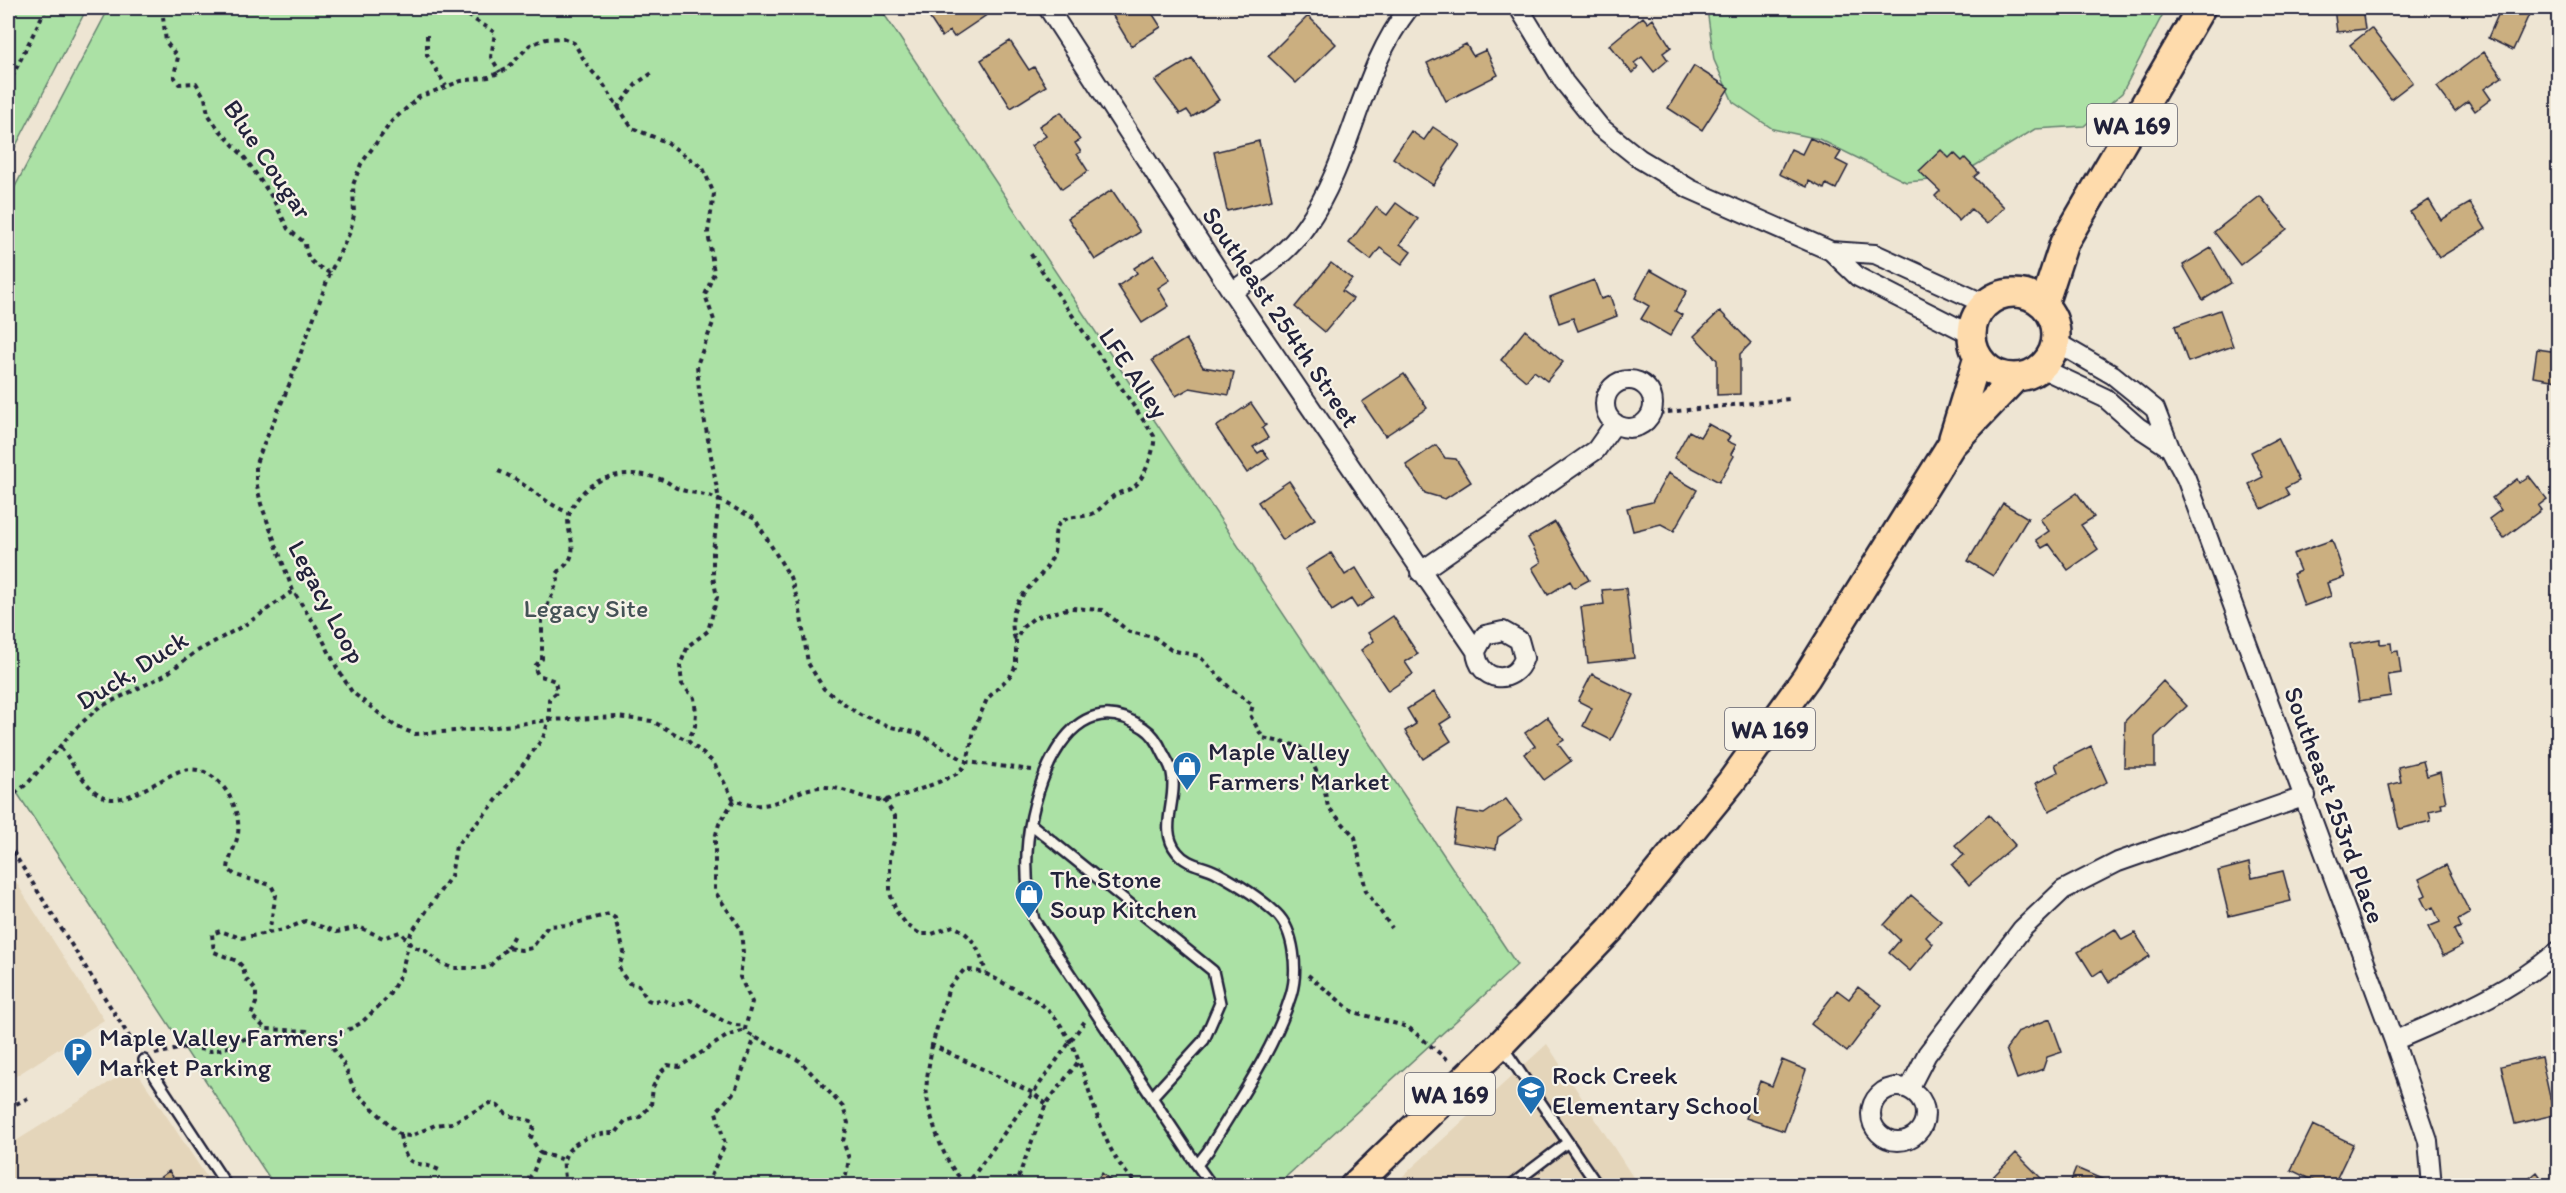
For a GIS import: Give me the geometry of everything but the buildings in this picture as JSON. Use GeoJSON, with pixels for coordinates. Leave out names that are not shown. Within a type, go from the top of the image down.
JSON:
{"type":"FeatureCollection","features":[{"type":"Feature","properties":{"kind":"main road","name":"WA 169"},"geometry":{"type":"LineString","coordinates":[[2043,304],[2064,243],[2200,8]]}},
{"type":"Feature","properties":{"kind":"main road","name":"WA 169"},"geometry":{"type":"LineString","coordinates":[[1951,445],[1975,346],[1977,315],[1992,299],[2013,293],[2064,243]]}},
{"type":"Feature","properties":{"kind":"main road"},"geometry":{"type":"LineString","coordinates":[[2013,293],[2024,294],[2043,304],[2055,324],[2056,342],[2051,356],[2041,368]]}},
{"type":"Feature","properties":{"kind":"main road"},"geometry":{"type":"LineString","coordinates":[[1975,346],[1994,372],[2015,378]]}},
{"type":"Feature","properties":{"kind":"main road","name":"WA 169"},"geometry":{"type":"LineString","coordinates":[[1354,1185],[1467,1078],[1611,929],[1731,782],[1806,678],[1951,445],[2015,378],[2026,376],[2041,368]]}},
{"type":"Feature","properties":{"kind":"street","name":"Southeast 254th Street"},"geometry":{"type":"LineString","coordinates":[[1048,8],[1232,292],[1420,572],[1476,651]]}},
{"type":"Feature","properties":{"kind":"street"},"geometry":{"type":"LineString","coordinates":[[1232,292],[1283,254],[1307,225],[1340,162],[1380,57],[1395,26],[1409,8]]}},
{"type":"Feature","properties":{"kind":"street"},"geometry":{"type":"LineString","coordinates":[[1519,8],[1564,82],[1600,128],[1640,159],[1690,189],[1831,251],[1875,255],[1985,304]]}},
{"type":"Feature","properties":{"kind":"street"},"geometry":{"type":"LineString","coordinates":[[1831,251],[1858,277],[1975,346]]}},
{"type":"Feature","properties":{"kind":"street","name":"Southeast 253rd Place"},"geometry":{"type":"LineString","coordinates":[[2056,342],[2113,375],[2155,409],[2170,448],[2186,478],[2306,796],[2394,1041],[2427,1141],[2432,1185]]}},
{"type":"Feature","properties":{"kind":"street","name":"Southeast 253rd Place"},"geometry":{"type":"LineString","coordinates":[[2041,368],[2105,398],[2138,427],[2170,448]]}},
{"type":"Feature","properties":{"kind":"street"},"geometry":{"type":"LineString","coordinates":[[1624,380],[1634,381],[1649,391],[1652,400],[1650,414],[1641,424],[1633,428],[1615,423],[1608,417],[1605,399],[1609,390],[1624,380]]}},
{"type":"Feature","properties":{"kind":"street"},"geometry":{"type":"LineString","coordinates":[[1420,572],[1596,450],[1615,423]]}},
{"type":"Feature","properties":{"kind":"street"},"geometry":{"type":"LineString","coordinates":[[1909,1089],[1928,1054],[2022,928],[2063,890],[2118,862],[2306,796]]}},
{"type":"Feature","properties":{"kind":"street"},"geometry":{"type":"LineString","coordinates":[[2394,1041],[2484,1002],[2525,979],[2559,951]]}},
{"type":"Feature","properties":{"kind":"lane"},"geometry":{"type":"LineString","coordinates":[[1197,1166],[1271,1042],[1292,994],[1294,955],[1278,914],[1215,871],[1189,863],[1176,851],[1167,831],[1173,795],[1172,772],[1159,744],[1144,728],[1108,713],[1090,717],[1074,729],[1055,750],[1044,771],[1028,839],[1026,891],[1034,920],[1197,1166],[1210,1184]]}},
{"type":"Feature","properties":{"kind":"lane"},"geometry":{"type":"LineString","coordinates":[[1032,825],[1213,971],[1221,1003],[1204,1040],[1152,1097]]}},
{"type":"Feature","properties":{"kind":"lane"},"geometry":{"type":"LineString","coordinates":[[1501,1044],[1598,1185]]}},
{"type":"Feature","properties":{"kind":"lane"},"geometry":{"type":"LineString","coordinates":[[144,1060],[227,1185]]}},
{"type":"Feature","properties":{"kind":"lane"},"geometry":{"type":"LineString","coordinates":[[1510,1185],[1568,1142]]}},
{"type":"Feature","properties":{"kind":"path"},"geometry":{"type":"LineString","coordinates":[[8,85],[46,8]]}},
{"type":"Feature","properties":{"kind":"path","name":"Blue Cougar"},"geometry":{"type":"LineString","coordinates":[[162,8],[166,42],[178,57],[174,76],[179,84],[196,82],[205,98],[208,114],[245,158],[272,197],[288,229],[305,243],[305,254],[314,265],[330,273]]}},
{"type":"Feature","properties":{"kind":"path"},"geometry":{"type":"LineString","coordinates":[[468,15],[495,33],[491,57],[500,72]]}},
{"type":"Feature","properties":{"kind":"path"},"geometry":{"type":"LineString","coordinates":[[427,35],[427,55],[446,86]]}},
{"type":"Feature","properties":{"kind":"path","name":"Legacy Loop"},"geometry":{"type":"LineString","coordinates":[[688,741],[695,726],[696,712],[694,698],[682,684],[680,665],[688,646],[708,631],[717,597],[713,552],[719,500],[699,390],[697,365],[714,320],[705,295],[714,273],[708,232],[714,194],[703,168],[666,142],[632,128],[574,43],[563,38],[546,39],[530,45],[507,69],[446,86],[419,97],[401,113],[361,164],[353,185],[354,215],[350,232],[330,273],[289,385],[256,463],[256,481],[264,514],[293,591],[352,692],[395,726],[415,734],[549,720],[617,717],[652,721],[688,741],[713,762],[734,800]]}},
{"type":"Feature","properties":{"kind":"path"},"geometry":{"type":"LineString","coordinates":[[617,108],[637,83],[652,73]]}},
{"type":"Feature","properties":{"kind":"path","name":"LFE Alley"},"geometry":{"type":"LineString","coordinates":[[1016,640],[1013,626],[1017,605],[1053,556],[1056,528],[1060,522],[1071,517],[1091,515],[1104,506],[1111,497],[1136,486],[1156,446],[1154,436],[1030,253]]}},
{"type":"Feature","properties":{"kind":"path"},"geometry":{"type":"LineString","coordinates":[[1650,414],[1789,399]]}},
{"type":"Feature","properties":{"kind":"path"},"geometry":{"type":"LineString","coordinates":[[498,471],[534,490],[556,508],[570,513]]}},
{"type":"Feature","properties":{"kind":"path"},"geometry":{"type":"LineString","coordinates":[[321,1036],[348,1030],[377,1011],[401,974],[417,922],[451,876],[456,846],[492,806],[543,738],[549,720],[549,699],[557,693],[555,681],[538,675],[534,667],[542,659],[542,620],[558,580],[556,574],[569,561],[572,550],[573,542],[568,529],[570,513],[576,500],[592,484],[605,477],[646,474],[665,480],[679,489],[719,500],[755,519],[761,526],[762,535],[790,577],[799,604],[808,663],[824,689],[860,715],[891,727],[918,733],[967,762],[1044,771]]}},
{"type":"Feature","properties":{"kind":"path","name":"Duck, Duck"},"geometry":{"type":"LineString","coordinates":[[8,800],[28,783],[61,748],[75,729],[98,708],[165,675],[194,653],[248,623],[293,591]]}},
{"type":"Feature","properties":{"kind":"path"},"geometry":{"type":"LineString","coordinates":[[745,1028],[752,1002],[740,977],[743,953],[741,929],[715,891],[715,838],[719,824],[734,800],[752,805],[770,804],[822,787],[840,788],[884,800],[958,772],[967,762],[975,728],[987,699],[1011,675],[1016,665],[1016,640],[1023,627],[1034,618],[1071,608],[1103,610],[1129,632],[1154,638],[1171,650],[1190,652],[1199,656],[1226,684],[1253,705],[1250,715],[1263,738],[1299,746],[1309,756],[1324,787],[1328,807],[1355,837],[1366,891],[1392,928]]}},
{"type":"Feature","properties":{"kind":"path"},"geometry":{"type":"LineString","coordinates":[[61,748],[97,794],[112,799],[159,783],[177,772],[205,771],[218,780],[232,802],[237,822],[238,834],[230,855],[228,869],[236,875],[271,885],[276,895],[269,932]]}},
{"type":"Feature","properties":{"kind":"path"},"geometry":{"type":"LineString","coordinates":[[884,800],[895,816],[895,837],[890,856],[890,893],[896,911],[907,926],[920,934],[932,934],[952,926],[967,933],[981,957],[986,974]]}},
{"type":"Feature","properties":{"kind":"path"},"geometry":{"type":"LineString","coordinates":[[8,844],[144,1060],[178,1048],[223,1049],[266,1029],[288,1028],[321,1036],[327,1039],[343,1063],[355,1091],[400,1135],[405,1156],[416,1165],[441,1171]]}},
{"type":"Feature","properties":{"kind":"path"},"geometry":{"type":"LineString","coordinates":[[507,948],[528,950],[538,942],[548,926],[569,925],[580,920],[589,921],[609,914],[615,918],[624,952],[619,967],[621,974],[629,983],[640,987],[648,1000],[653,1002],[662,999],[674,1005],[690,1000],[721,1020],[745,1028],[755,1037],[800,1061],[843,1107],[848,1124],[843,1141],[849,1159],[844,1185]]}},
{"type":"Feature","properties":{"kind":"path"},"geometry":{"type":"LineString","coordinates":[[266,1029],[251,1015],[256,1003],[256,990],[245,978],[243,967],[214,952],[212,934],[220,931],[241,938],[305,921],[337,932],[359,927],[383,938],[400,932],[410,944],[431,954],[445,966],[476,969],[490,966],[507,948],[515,933]]}},
{"type":"Feature","properties":{"kind":"path"},"geometry":{"type":"LineString","coordinates":[[1294,955],[1309,975],[1353,1012],[1408,1027],[1467,1078]]}},
{"type":"Feature","properties":{"kind":"path"},"geometry":{"type":"LineString","coordinates":[[974,1185],[966,1185],[953,1172],[927,1096],[932,1045],[949,987],[964,970],[974,969],[1044,1005],[1054,1016],[1070,1042],[1109,1147],[1124,1169],[1139,1185]]}},
{"type":"Feature","properties":{"kind":"path"},"geometry":{"type":"LineString","coordinates":[[966,1185],[1094,1010]]}},
{"type":"Feature","properties":{"kind":"path"},"geometry":{"type":"LineString","coordinates":[[565,1185],[564,1160],[580,1141],[603,1133],[615,1133],[625,1121],[640,1117],[651,1105],[653,1087],[660,1073],[668,1065],[679,1067],[727,1036],[745,1028]]}},
{"type":"Feature","properties":{"kind":"path"},"geometry":{"type":"LineString","coordinates":[[711,1176],[725,1144],[716,1112],[735,1091],[755,1037]]}},
{"type":"Feature","properties":{"kind":"path"},"geometry":{"type":"LineString","coordinates":[[932,1045],[1033,1093],[1046,1104]]}},
{"type":"Feature","properties":{"kind":"path"},"geometry":{"type":"LineString","coordinates":[[1015,1185],[1046,1104],[1078,1062]]}},
{"type":"Feature","properties":{"kind":"path"},"geometry":{"type":"LineString","coordinates":[[8,1108],[28,1098]]}},
{"type":"Feature","properties":{"kind":"path"},"geometry":{"type":"LineString","coordinates":[[400,1135],[411,1136],[435,1125],[452,1123],[490,1103],[498,1106],[507,1115],[531,1121],[534,1125],[531,1138],[540,1153],[564,1160]]}},
{"type":"Feature","properties":{"kind":"path"},"geometry":{"type":"LineString","coordinates":[[523,1185],[533,1173],[540,1153]]}},
{"type":"Feature","properties":{"kind":"shaded area"},"geometry":{"type":"Polygon","coordinates":[[[8,870],[104,1020],[8,1081],[8,870]]]}},
{"type":"Feature","properties":{"kind":"shaded area","name":"Rock Creek Elementary School"},"geometry":{"type":"Polygon","coordinates":[[[1547,1044],[1638,1185],[1392,1186],[1547,1044]]]}},
{"type":"Feature","properties":{"kind":"shaded area"},"geometry":{"type":"Polygon","coordinates":[[[134,1067],[212,1185],[8,1186],[8,1146],[134,1067]]]}},
{"type":"Feature","properties":{"kind":"green space"},"geometry":{"type":"Polygon","coordinates":[[[8,8],[87,8],[8,161],[8,8]]]}},
{"type":"Feature","properties":{"kind":"green space","name":"Legacy Site"},"geometry":{"type":"Polygon","coordinates":[[[109,8],[880,8],[1517,965],[1277,1185],[274,1185],[8,779],[8,200],[109,8]]]}},
{"type":"Feature","properties":{"kind":"green space"},"geometry":{"type":"Polygon","coordinates":[[[2166,8],[2122,93],[2084,126],[2035,129],[1955,178],[1906,182],[1819,139],[1773,129],[1733,102],[1714,60],[1707,9],[2166,8]]]}},
{"type":"Feature","properties":{"kind":"place","name":"Maple Valley Farmers' Market"},"geometry":{"type":"Point","coordinates":[1187,792]}},
{"type":"Feature","properties":{"kind":"place","name":"The Stone Soup Kitchen"},"geometry":{"type":"Point","coordinates":[1029,920]}},
{"type":"Feature","properties":{"kind":"place","name":"Maple Valley Farmers' Market Parking"},"geometry":{"type":"Point","coordinates":[78,1078]}},
{"type":"Feature","properties":{"kind":"place","name":"Rock Creek Elementary School"},"geometry":{"type":"Point","coordinates":[1531,1116]}}]}
